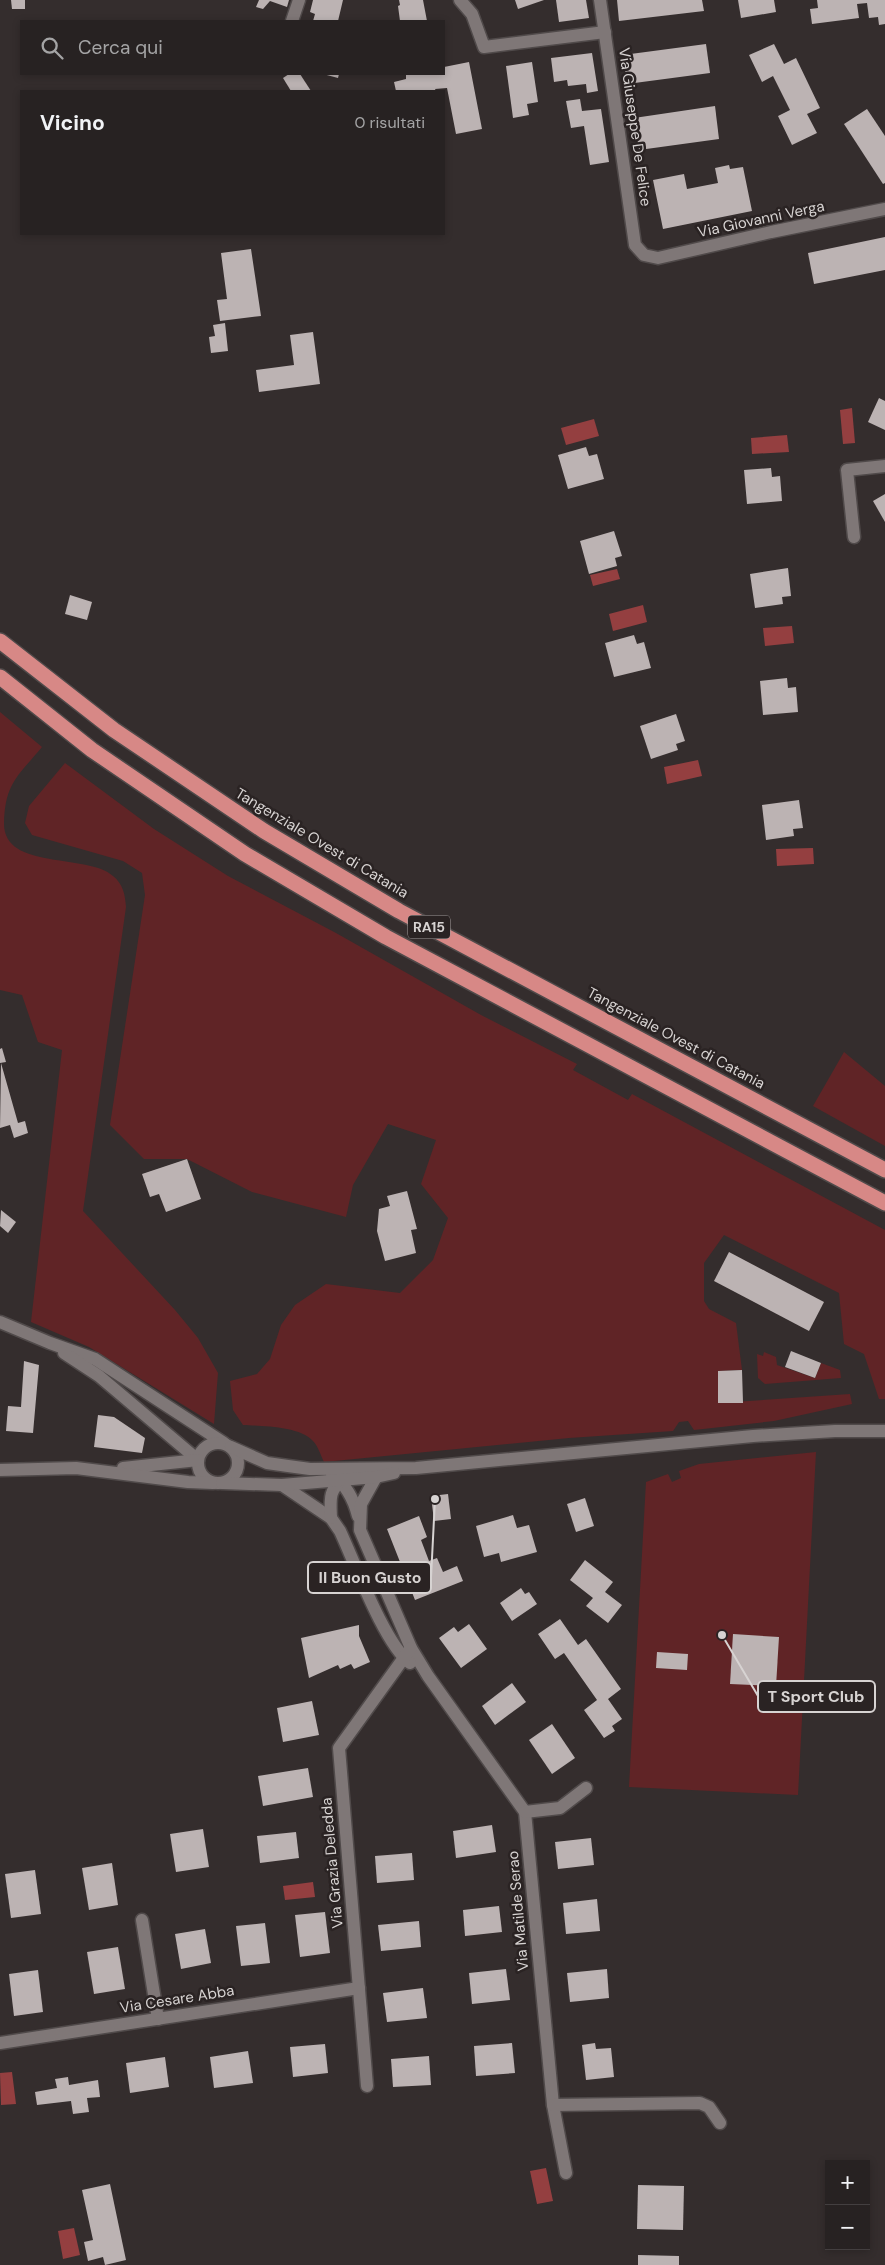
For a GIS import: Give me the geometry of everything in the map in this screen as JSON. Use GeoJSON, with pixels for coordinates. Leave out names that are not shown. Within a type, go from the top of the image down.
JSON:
{"type":"FeatureCollection","features":[{"type":"Feature","properties":{"kind":"highway","name":"Tangenziale Ovest di Catania"},"geometry":{"type":"LineString","coordinates":[[0,641],[114,730],[264,831],[400,911],[885,1170]]}},
{"type":"Feature","properties":{"kind":"highway","name":"RA15"},"geometry":{"type":"LineString","coordinates":[[0,677],[92,750],[245,854],[386,937],[885,1202]]}},
{"type":"Feature","properties":{"kind":"street"},"geometry":{"type":"LineString","coordinates":[[292,20],[299,0]]}},
{"type":"Feature","properties":{"kind":"street"},"geometry":{"type":"LineString","coordinates":[[460,0],[472,14],[484,47],[605,32]]}},
{"type":"Feature","properties":{"kind":"street","name":"Via Giuseppe De Felice"},"geometry":{"type":"LineString","coordinates":[[600,0],[635,245],[644,255]]}},
{"type":"Feature","properties":{"kind":"street","name":"Via Giovanni Verga"},"geometry":{"type":"LineString","coordinates":[[644,255],[658,258],[771,232],[885,209]]}},
{"type":"Feature","properties":{"kind":"street"},"geometry":{"type":"LineString","coordinates":[[854,537],[847,470],[885,466]]}},
{"type":"Feature","properties":{"kind":"street"},"geometry":{"type":"LineString","coordinates":[[0,1322],[94,1359],[227,1445],[267,1463],[310,1469],[416,1468],[754,1436],[835,1431],[885,1431]]}},
{"type":"Feature","properties":{"kind":"street"},"geometry":{"type":"LineString","coordinates":[[50,1343],[99,1376],[198,1460],[202,1476],[218,1483],[230,1479],[238,1468],[238,1459],[227,1445],[212,1443],[207,1446],[198,1460]]}},
{"type":"Feature","properties":{"kind":"street"},"geometry":{"type":"LineString","coordinates":[[162,1464],[171,1449],[170,1436]]}},
{"type":"Feature","properties":{"kind":"street"},"geometry":{"type":"LineString","coordinates":[[100,1470],[198,1460]]}},
{"type":"Feature","properties":{"kind":"street"},"geometry":{"type":"LineString","coordinates":[[0,1470],[49,1468],[100,1470],[188,1482],[282,1485],[376,1477],[416,1468]]}},
{"type":"Feature","properties":{"kind":"street"},"geometry":{"type":"LineString","coordinates":[[324,1468],[340,1480],[351,1497],[360,1521]]}},
{"type":"Feature","properties":{"kind":"street"},"geometry":{"type":"LineString","coordinates":[[331,1518],[330,1495],[333,1486],[353,1468]]}},
{"type":"Feature","properties":{"kind":"street"},"geometry":{"type":"LineString","coordinates":[[376,1477],[361,1504],[360,1530],[407,1653]]}},
{"type":"Feature","properties":{"kind":"street"},"geometry":{"type":"LineString","coordinates":[[282,1485],[331,1518],[340,1531],[387,1634],[428,1676],[525,1812],[560,1808],[586,1788]]}},
{"type":"Feature","properties":{"kind":"street","name":"Via Grazia Deledda"},"geometry":{"type":"LineString","coordinates":[[367,2086],[338,1748],[407,1653]]}},
{"type":"Feature","properties":{"kind":"street","name":"Via Matilde Serao"},"geometry":{"type":"LineString","coordinates":[[525,1812],[553,2105],[566,2173]]}},
{"type":"Feature","properties":{"kind":"street"},"geometry":{"type":"LineString","coordinates":[[142,1920],[158,2019]]}},
{"type":"Feature","properties":{"kind":"street","name":"Via Cesare Abba"},"geometry":{"type":"LineString","coordinates":[[0,2043],[359,1988]]}},
{"type":"Feature","properties":{"kind":"street"},"geometry":{"type":"LineString","coordinates":[[553,2105],[700,2102],[709,2107],[720,2123]]}},
{"type":"Feature","properties":{"kind":"shaded area"},"geometry":{"type":"Polygon","coordinates":[[[852,408],[855,443],[843,444],[840,410],[852,408]]]}},
{"type":"Feature","properties":{"kind":"shaded area"},"geometry":{"type":"Polygon","coordinates":[[[594,419],[599,436],[566,445],[561,428],[594,419]]]}},
{"type":"Feature","properties":{"kind":"shaded area"},"geometry":{"type":"Polygon","coordinates":[[[787,435],[789,452],[752,454],[751,438],[787,435]]]}},
{"type":"Feature","properties":{"kind":"shaded area"},"geometry":{"type":"Polygon","coordinates":[[[617,569],[620,579],[593,586],[590,575],[617,569]]]}},
{"type":"Feature","properties":{"kind":"shaded area"},"geometry":{"type":"Polygon","coordinates":[[[643,605],[647,622],[613,631],[609,614],[643,605]]]}},
{"type":"Feature","properties":{"kind":"shaded area"},"geometry":{"type":"Polygon","coordinates":[[[792,626],[794,643],[765,646],[763,628],[792,626]]]}},
{"type":"Feature","properties":{"kind":"shaded area"},"geometry":{"type":"Polygon","coordinates":[[[0,712],[42,747],[20,773],[10,789],[4,823],[7,838],[17,848],[31,855],[101,869],[116,879],[124,894],[126,907],[83,1211],[175,1310],[198,1338],[218,1373],[214,1424],[89,1347],[31,1322],[62,1050],[38,1042],[22,995],[0,990],[0,712]]]}},
{"type":"Feature","properties":{"kind":"shaded area"},"geometry":{"type":"Polygon","coordinates":[[[698,760],[702,776],[667,784],[664,767],[698,760]]]}},
{"type":"Feature","properties":{"kind":"shaded area"},"geometry":{"type":"Polygon","coordinates":[[[65,763],[154,829],[228,876],[336,933],[481,1015],[577,1064],[573,1070],[628,1100],[632,1094],[885,1230],[885,1399],[879,1399],[864,1354],[844,1344],[839,1293],[724,1235],[704,1263],[704,1301],[709,1309],[736,1323],[742,1370],[718,1371],[719,1403],[850,1394],[852,1404],[774,1421],[694,1430],[688,1421],[679,1422],[673,1431],[569,1438],[324,1462],[315,1443],[299,1432],[280,1428],[243,1425],[233,1410],[230,1381],[257,1374],[270,1359],[281,1325],[295,1305],[326,1284],[400,1293],[433,1260],[448,1218],[421,1184],[436,1140],[388,1124],[353,1185],[346,1217],[252,1192],[187,1159],[144,1159],[110,1125],[145,895],[142,873],[123,861],[32,835],[25,823],[29,806],[65,763]]]}},
{"type":"Feature","properties":{"kind":"shaded area"},"geometry":{"type":"Polygon","coordinates":[[[813,848],[814,864],[777,866],[776,849],[813,848]]]}},
{"type":"Feature","properties":{"kind":"shaded area"},"geometry":{"type":"Polygon","coordinates":[[[844,1052],[885,1086],[885,1146],[813,1106],[844,1052]]]}},
{"type":"Feature","properties":{"kind":"shaded area"},"geometry":{"type":"Polygon","coordinates":[[[764,1352],[776,1357],[777,1365],[815,1378],[821,1363],[840,1370],[841,1378],[765,1384],[758,1378],[757,1354],[763,1356],[764,1352]]]}},
{"type":"Feature","properties":{"kind":"shaded area"},"geometry":{"type":"Polygon","coordinates":[[[816,1452],[798,1795],[629,1787],[646,1482],[668,1474],[672,1482],[681,1478],[679,1471],[699,1464],[816,1452]]]}},
{"type":"Feature","properties":{"kind":"shaded area"},"geometry":{"type":"Polygon","coordinates":[[[313,1882],[315,1897],[285,1900],[283,1886],[313,1882]]]}},
{"type":"Feature","properties":{"kind":"shaded area"},"geometry":{"type":"Polygon","coordinates":[[[12,2072],[16,2104],[1,2105],[0,2073],[12,2072]]]}},
{"type":"Feature","properties":{"kind":"shaded area"},"geometry":{"type":"Polygon","coordinates":[[[546,2168],[553,2201],[537,2204],[530,2171],[546,2168]]]}},
{"type":"Feature","properties":{"kind":"shaded area"},"geometry":{"type":"Polygon","coordinates":[[[74,2228],[80,2255],[63,2259],[58,2231],[74,2228]]]}},
{"type":"Feature","properties":{"kind":"building"},"geometry":{"type":"Polygon","coordinates":[[[11,0],[25,0],[25,9],[12,9],[11,0]]]}},
{"type":"Feature","properties":{"kind":"building"},"geometry":{"type":"Polygon","coordinates":[[[259,0],[289,0],[287,7],[270,1],[263,9],[256,7],[259,0]]]}},
{"type":"Feature","properties":{"kind":"building"},"geometry":{"type":"Polygon","coordinates":[[[313,0],[343,0],[338,20],[313,20],[315,14],[310,12],[313,0]]]}},
{"type":"Feature","properties":{"kind":"building"},"geometry":{"type":"Polygon","coordinates":[[[399,0],[423,0],[427,20],[400,20],[398,6],[400,5],[399,0]]]}},
{"type":"Feature","properties":{"kind":"building"},"geometry":{"type":"Polygon","coordinates":[[[515,0],[544,0],[518,9],[515,0]]]}},
{"type":"Feature","properties":{"kind":"building"},"geometry":{"type":"Polygon","coordinates":[[[556,0],[586,0],[589,18],[559,22],[556,0]]]}},
{"type":"Feature","properties":{"kind":"building"},"geometry":{"type":"Polygon","coordinates":[[[617,0],[702,0],[704,11],[619,21],[617,0]]]}},
{"type":"Feature","properties":{"kind":"building"},"geometry":{"type":"Polygon","coordinates":[[[738,0],[774,0],[776,12],[741,18],[738,0]]]}},
{"type":"Feature","properties":{"kind":"building"},"geometry":{"type":"Polygon","coordinates":[[[817,0],[885,0],[885,24],[879,25],[878,17],[869,18],[867,3],[857,4],[859,18],[812,24],[810,9],[818,8],[817,0]]]}},
{"type":"Feature","properties":{"kind":"building"},"geometry":{"type":"Polygon","coordinates":[[[706,44],[710,73],[627,84],[623,55],[706,44]]]}},
{"type":"Feature","properties":{"kind":"building"},"geometry":{"type":"Polygon","coordinates":[[[774,44],[784,64],[796,58],[820,108],[807,114],[817,133],[792,145],[778,116],[790,110],[773,76],[762,82],[749,55],[774,44]]]}},
{"type":"Feature","properties":{"kind":"building"},"geometry":{"type":"Polygon","coordinates":[[[592,53],[598,91],[587,93],[586,84],[568,86],[567,80],[554,82],[551,58],[592,53]]]}},
{"type":"Feature","properties":{"kind":"building"},"geometry":{"type":"Polygon","coordinates":[[[469,62],[482,129],[456,134],[447,88],[436,90],[396,90],[394,82],[406,79],[406,75],[445,75],[445,67],[469,62]]]}},
{"type":"Feature","properties":{"kind":"building"},"geometry":{"type":"Polygon","coordinates":[[[532,62],[538,102],[527,104],[529,115],[513,118],[506,66],[532,62]]]}},
{"type":"Feature","properties":{"kind":"building"},"geometry":{"type":"Polygon","coordinates":[[[288,75],[301,75],[310,90],[290,90],[283,78],[288,75]]]}},
{"type":"Feature","properties":{"kind":"building"},"geometry":{"type":"Polygon","coordinates":[[[327,75],[339,75],[338,78],[327,75]]]}},
{"type":"Feature","properties":{"kind":"building"},"geometry":{"type":"Polygon","coordinates":[[[580,99],[582,111],[601,109],[609,162],[590,165],[584,126],[571,128],[566,101],[580,99]]]}},
{"type":"Feature","properties":{"kind":"building"},"geometry":{"type":"Polygon","coordinates":[[[715,106],[719,139],[639,150],[634,118],[715,106]]]}},
{"type":"Feature","properties":{"kind":"building"},"geometry":{"type":"Polygon","coordinates":[[[867,109],[885,136],[885,183],[883,184],[844,124],[867,109]]]}},
{"type":"Feature","properties":{"kind":"building"},"geometry":{"type":"Polygon","coordinates":[[[729,165],[730,169],[743,167],[752,211],[663,229],[653,180],[684,174],[687,189],[718,183],[715,168],[729,165]]]}},
{"type":"Feature","properties":{"kind":"building"},"geometry":{"type":"Polygon","coordinates":[[[885,237],[885,270],[814,284],[808,253],[885,237]]]}},
{"type":"Feature","properties":{"kind":"building"},"geometry":{"type":"Polygon","coordinates":[[[251,249],[261,316],[220,321],[217,300],[227,299],[221,253],[251,249]]]}},
{"type":"Feature","properties":{"kind":"building"},"geometry":{"type":"Polygon","coordinates":[[[225,323],[228,351],[211,353],[209,337],[215,336],[213,325],[225,323]]]}},
{"type":"Feature","properties":{"kind":"building"},"geometry":{"type":"Polygon","coordinates":[[[313,332],[320,384],[259,392],[256,370],[294,365],[290,335],[313,332]]]}},
{"type":"Feature","properties":{"kind":"building"},"geometry":{"type":"Polygon","coordinates":[[[879,398],[885,401],[885,430],[868,422],[879,398]]]}},
{"type":"Feature","properties":{"kind":"building"},"geometry":{"type":"Polygon","coordinates":[[[586,447],[589,456],[597,454],[604,479],[568,489],[558,455],[586,447]]]}},
{"type":"Feature","properties":{"kind":"building"},"geometry":{"type":"Polygon","coordinates":[[[771,468],[772,477],[780,476],[782,501],[747,504],[744,470],[771,468]]]}},
{"type":"Feature","properties":{"kind":"building"},"geometry":{"type":"Polygon","coordinates":[[[885,494],[885,522],[873,501],[885,494]]]}},
{"type":"Feature","properties":{"kind":"building"},"geometry":{"type":"Polygon","coordinates":[[[614,531],[622,556],[615,558],[617,566],[589,574],[580,541],[614,531]]]}},
{"type":"Feature","properties":{"kind":"building"},"geometry":{"type":"Polygon","coordinates":[[[788,568],[791,596],[782,597],[783,604],[755,608],[750,574],[788,568]]]}},
{"type":"Feature","properties":{"kind":"building"},"geometry":{"type":"Polygon","coordinates":[[[70,595],[92,602],[87,620],[65,614],[70,595]]]}},
{"type":"Feature","properties":{"kind":"building"},"geometry":{"type":"Polygon","coordinates":[[[634,635],[637,644],[644,642],[651,668],[614,677],[605,643],[634,635]]]}},
{"type":"Feature","properties":{"kind":"building"},"geometry":{"type":"Polygon","coordinates":[[[787,678],[788,688],[796,687],[798,712],[763,715],[760,681],[787,678]]]}},
{"type":"Feature","properties":{"kind":"building"},"geometry":{"type":"Polygon","coordinates":[[[676,714],[685,741],[676,744],[678,750],[651,759],[640,726],[676,714]]]}},
{"type":"Feature","properties":{"kind":"building"},"geometry":{"type":"Polygon","coordinates":[[[799,800],[803,828],[793,829],[794,836],[766,840],[762,805],[799,800]]]}},
{"type":"Feature","properties":{"kind":"building"},"geometry":{"type":"Polygon","coordinates":[[[2,1048],[6,1062],[0,1063],[0,1049],[2,1048]]]}},
{"type":"Feature","properties":{"kind":"building"},"geometry":{"type":"Polygon","coordinates":[[[1,1063],[18,1123],[25,1121],[28,1133],[14,1138],[10,1125],[0,1128],[1,1063]]]}},
{"type":"Feature","properties":{"kind":"building"},"geometry":{"type":"Polygon","coordinates":[[[187,1159],[201,1199],[166,1212],[159,1194],[150,1197],[142,1174],[187,1159]]]}},
{"type":"Feature","properties":{"kind":"building"},"geometry":{"type":"Polygon","coordinates":[[[407,1191],[417,1229],[411,1230],[416,1253],[385,1261],[377,1231],[379,1209],[390,1206],[387,1196],[407,1191]]]}},
{"type":"Feature","properties":{"kind":"building"},"geometry":{"type":"Polygon","coordinates":[[[1,1210],[16,1222],[8,1233],[0,1226],[1,1210]]]}},
{"type":"Feature","properties":{"kind":"building"},"geometry":{"type":"Polygon","coordinates":[[[729,1252],[824,1302],[809,1331],[714,1281],[729,1252]]]}},
{"type":"Feature","properties":{"kind":"building"},"geometry":{"type":"Polygon","coordinates":[[[791,1351],[821,1363],[815,1378],[785,1367],[791,1351]]]}},
{"type":"Feature","properties":{"kind":"building"},"geometry":{"type":"Polygon","coordinates":[[[24,1361],[39,1365],[33,1433],[6,1431],[8,1406],[21,1407],[24,1361]]]}},
{"type":"Feature","properties":{"kind":"building"},"geometry":{"type":"Polygon","coordinates":[[[742,1370],[743,1403],[718,1403],[718,1371],[742,1370]]]}},
{"type":"Feature","properties":{"kind":"building"},"geometry":{"type":"Polygon","coordinates":[[[98,1415],[114,1417],[145,1438],[142,1453],[94,1447],[98,1415]]]}},
{"type":"Feature","properties":{"kind":"building"},"geometry":{"type":"Polygon","coordinates":[[[448,1494],[451,1519],[434,1521],[431,1496],[448,1494]]]}},
{"type":"Feature","properties":{"kind":"building"},"geometry":{"type":"Polygon","coordinates":[[[585,1498],[594,1526],[576,1532],[567,1504],[585,1498]]]}},
{"type":"Feature","properties":{"kind":"building"},"geometry":{"type":"Polygon","coordinates":[[[513,1515],[517,1528],[529,1525],[537,1552],[501,1562],[499,1553],[484,1557],[476,1526],[513,1515]]]}},
{"type":"Feature","properties":{"kind":"building"},"geometry":{"type":"Polygon","coordinates":[[[419,1516],[427,1537],[421,1540],[429,1561],[437,1558],[443,1572],[457,1566],[463,1581],[415,1600],[387,1529],[419,1516]]]}},
{"type":"Feature","properties":{"kind":"building"},"geometry":{"type":"Polygon","coordinates":[[[585,1560],[613,1582],[605,1592],[622,1605],[608,1623],[586,1606],[593,1598],[570,1580],[585,1560]]]}},
{"type":"Feature","properties":{"kind":"building"},"geometry":{"type":"Polygon","coordinates":[[[521,1588],[525,1594],[529,1592],[537,1604],[512,1621],[500,1603],[521,1588]]]}},
{"type":"Feature","properties":{"kind":"building"},"geometry":{"type":"Polygon","coordinates":[[[560,1619],[578,1645],[586,1639],[621,1689],[608,1699],[622,1719],[612,1726],[615,1731],[604,1738],[584,1710],[597,1700],[564,1653],[555,1659],[538,1634],[560,1619]]]}},
{"type":"Feature","properties":{"kind":"building"},"geometry":{"type":"Polygon","coordinates":[[[469,1624],[487,1649],[461,1668],[439,1638],[454,1627],[458,1632],[469,1624]]]}},
{"type":"Feature","properties":{"kind":"building"},"geometry":{"type":"Polygon","coordinates":[[[359,1625],[359,1636],[370,1662],[354,1669],[351,1664],[340,1669],[338,1665],[309,1678],[301,1638],[359,1625]]]}},
{"type":"Feature","properties":{"kind":"building"},"geometry":{"type":"Polygon","coordinates":[[[733,1634],[779,1637],[776,1686],[730,1684],[733,1634]]]}},
{"type":"Feature","properties":{"kind":"building"},"geometry":{"type":"Polygon","coordinates":[[[657,1652],[688,1654],[687,1670],[656,1668],[657,1652]]]}},
{"type":"Feature","properties":{"kind":"building"},"geometry":{"type":"Polygon","coordinates":[[[512,1683],[526,1702],[495,1725],[482,1706],[512,1683]]]}},
{"type":"Feature","properties":{"kind":"building"},"geometry":{"type":"Polygon","coordinates":[[[312,1701],[319,1735],[283,1742],[277,1708],[312,1701]]]}},
{"type":"Feature","properties":{"kind":"building"},"geometry":{"type":"Polygon","coordinates":[[[552,1724],[575,1758],[552,1774],[529,1740],[552,1724]]]}},
{"type":"Feature","properties":{"kind":"building"},"geometry":{"type":"Polygon","coordinates":[[[308,1768],[313,1797],[263,1806],[258,1776],[308,1768]]]}},
{"type":"Feature","properties":{"kind":"building"},"geometry":{"type":"Polygon","coordinates":[[[492,1825],[496,1852],[456,1858],[453,1831],[492,1825]]]}},
{"type":"Feature","properties":{"kind":"building"},"geometry":{"type":"Polygon","coordinates":[[[203,1829],[209,1867],[176,1872],[170,1834],[203,1829]]]}},
{"type":"Feature","properties":{"kind":"building"},"geometry":{"type":"Polygon","coordinates":[[[296,1832],[299,1858],[260,1863],[257,1836],[296,1832]]]}},
{"type":"Feature","properties":{"kind":"building"},"geometry":{"type":"Polygon","coordinates":[[[591,1838],[594,1865],[558,1869],[555,1842],[591,1838]]]}},
{"type":"Feature","properties":{"kind":"building"},"geometry":{"type":"Polygon","coordinates":[[[412,1853],[414,1880],[377,1883],[375,1856],[412,1853]]]}},
{"type":"Feature","properties":{"kind":"building"},"geometry":{"type":"Polygon","coordinates":[[[112,1863],[118,1905],[89,1910],[82,1868],[112,1863]]]}},
{"type":"Feature","properties":{"kind":"building"},"geometry":{"type":"Polygon","coordinates":[[[35,1870],[41,1914],[11,1918],[5,1874],[35,1870]]]}},
{"type":"Feature","properties":{"kind":"building"},"geometry":{"type":"Polygon","coordinates":[[[597,1899],[600,1931],[566,1934],[563,1903],[597,1899]]]}},
{"type":"Feature","properties":{"kind":"building"},"geometry":{"type":"Polygon","coordinates":[[[499,1906],[502,1932],[465,1936],[463,1910],[499,1906]]]}},
{"type":"Feature","properties":{"kind":"building"},"geometry":{"type":"Polygon","coordinates":[[[325,1912],[330,1953],[300,1957],[295,1915],[325,1912]]]}},
{"type":"Feature","properties":{"kind":"building"},"geometry":{"type":"Polygon","coordinates":[[[419,1921],[421,1947],[381,1951],[378,1925],[419,1921]]]}},
{"type":"Feature","properties":{"kind":"building"},"geometry":{"type":"Polygon","coordinates":[[[265,1923],[270,1963],[241,1966],[236,1926],[265,1923]]]}},
{"type":"Feature","properties":{"kind":"building"},"geometry":{"type":"Polygon","coordinates":[[[205,1929],[211,1963],[181,1969],[175,1934],[205,1929]]]}},
{"type":"Feature","properties":{"kind":"building"},"geometry":{"type":"Polygon","coordinates":[[[118,1947],[125,1989],[94,1994],[87,1952],[118,1947]]]}},
{"type":"Feature","properties":{"kind":"building"},"geometry":{"type":"Polygon","coordinates":[[[506,1969],[510,2000],[472,2004],[469,1973],[506,1969]]]}},
{"type":"Feature","properties":{"kind":"building"},"geometry":{"type":"Polygon","coordinates":[[[607,1969],[609,1998],[570,2002],[567,1973],[607,1969]]]}},
{"type":"Feature","properties":{"kind":"building"},"geometry":{"type":"Polygon","coordinates":[[[38,1970],[43,2012],[14,2016],[9,1974],[38,1970]]]}},
{"type":"Feature","properties":{"kind":"building"},"geometry":{"type":"Polygon","coordinates":[[[423,1988],[427,2018],[387,2022],[383,1993],[423,1988]]]}},
{"type":"Feature","properties":{"kind":"building"},"geometry":{"type":"Polygon","coordinates":[[[512,2043],[515,2073],[476,2076],[474,2046],[512,2043]]]}},
{"type":"Feature","properties":{"kind":"building"},"geometry":{"type":"Polygon","coordinates":[[[595,2043],[596,2049],[611,2048],[614,2077],[586,2080],[582,2045],[595,2043]]]}},
{"type":"Feature","properties":{"kind":"building"},"geometry":{"type":"Polygon","coordinates":[[[325,2044],[328,2073],[293,2077],[290,2047],[325,2044]]]}},
{"type":"Feature","properties":{"kind":"building"},"geometry":{"type":"Polygon","coordinates":[[[248,2051],[253,2083],[214,2088],[210,2057],[248,2051]]]}},
{"type":"Feature","properties":{"kind":"building"},"geometry":{"type":"Polygon","coordinates":[[[429,2056],[431,2085],[393,2087],[391,2059],[429,2056]]]}},
{"type":"Feature","properties":{"kind":"building"},"geometry":{"type":"Polygon","coordinates":[[[165,2057],[169,2087],[130,2093],[126,2063],[165,2057]]]}},
{"type":"Feature","properties":{"kind":"building"},"geometry":{"type":"Polygon","coordinates":[[[68,2077],[69,2085],[98,2080],[100,2097],[87,2098],[89,2112],[73,2114],[71,2101],[37,2105],[35,2092],[57,2088],[55,2079],[68,2077]]]}},
{"type":"Feature","properties":{"kind":"building"},"geometry":{"type":"Polygon","coordinates":[[[110,2184],[126,2260],[105,2265],[103,2257],[88,2261],[84,2242],[93,2240],[82,2190],[110,2184]]]}},
{"type":"Feature","properties":{"kind":"building"},"geometry":{"type":"Polygon","coordinates":[[[638,2185],[684,2186],[683,2230],[637,2229],[638,2185]]]}},
{"type":"Feature","properties":{"kind":"building"},"geometry":{"type":"Polygon","coordinates":[[[638,2255],[679,2256],[679,2265],[638,2265],[638,2255]]]}},
{"type":"Feature","properties":{"kind":"place","name":"Il Buon Gusto"},"geometry":{"type":"Point","coordinates":[435,1499]}},
{"type":"Feature","properties":{"kind":"place","name":"T Sport Club"},"geometry":{"type":"Point","coordinates":[722,1635]}}]}
